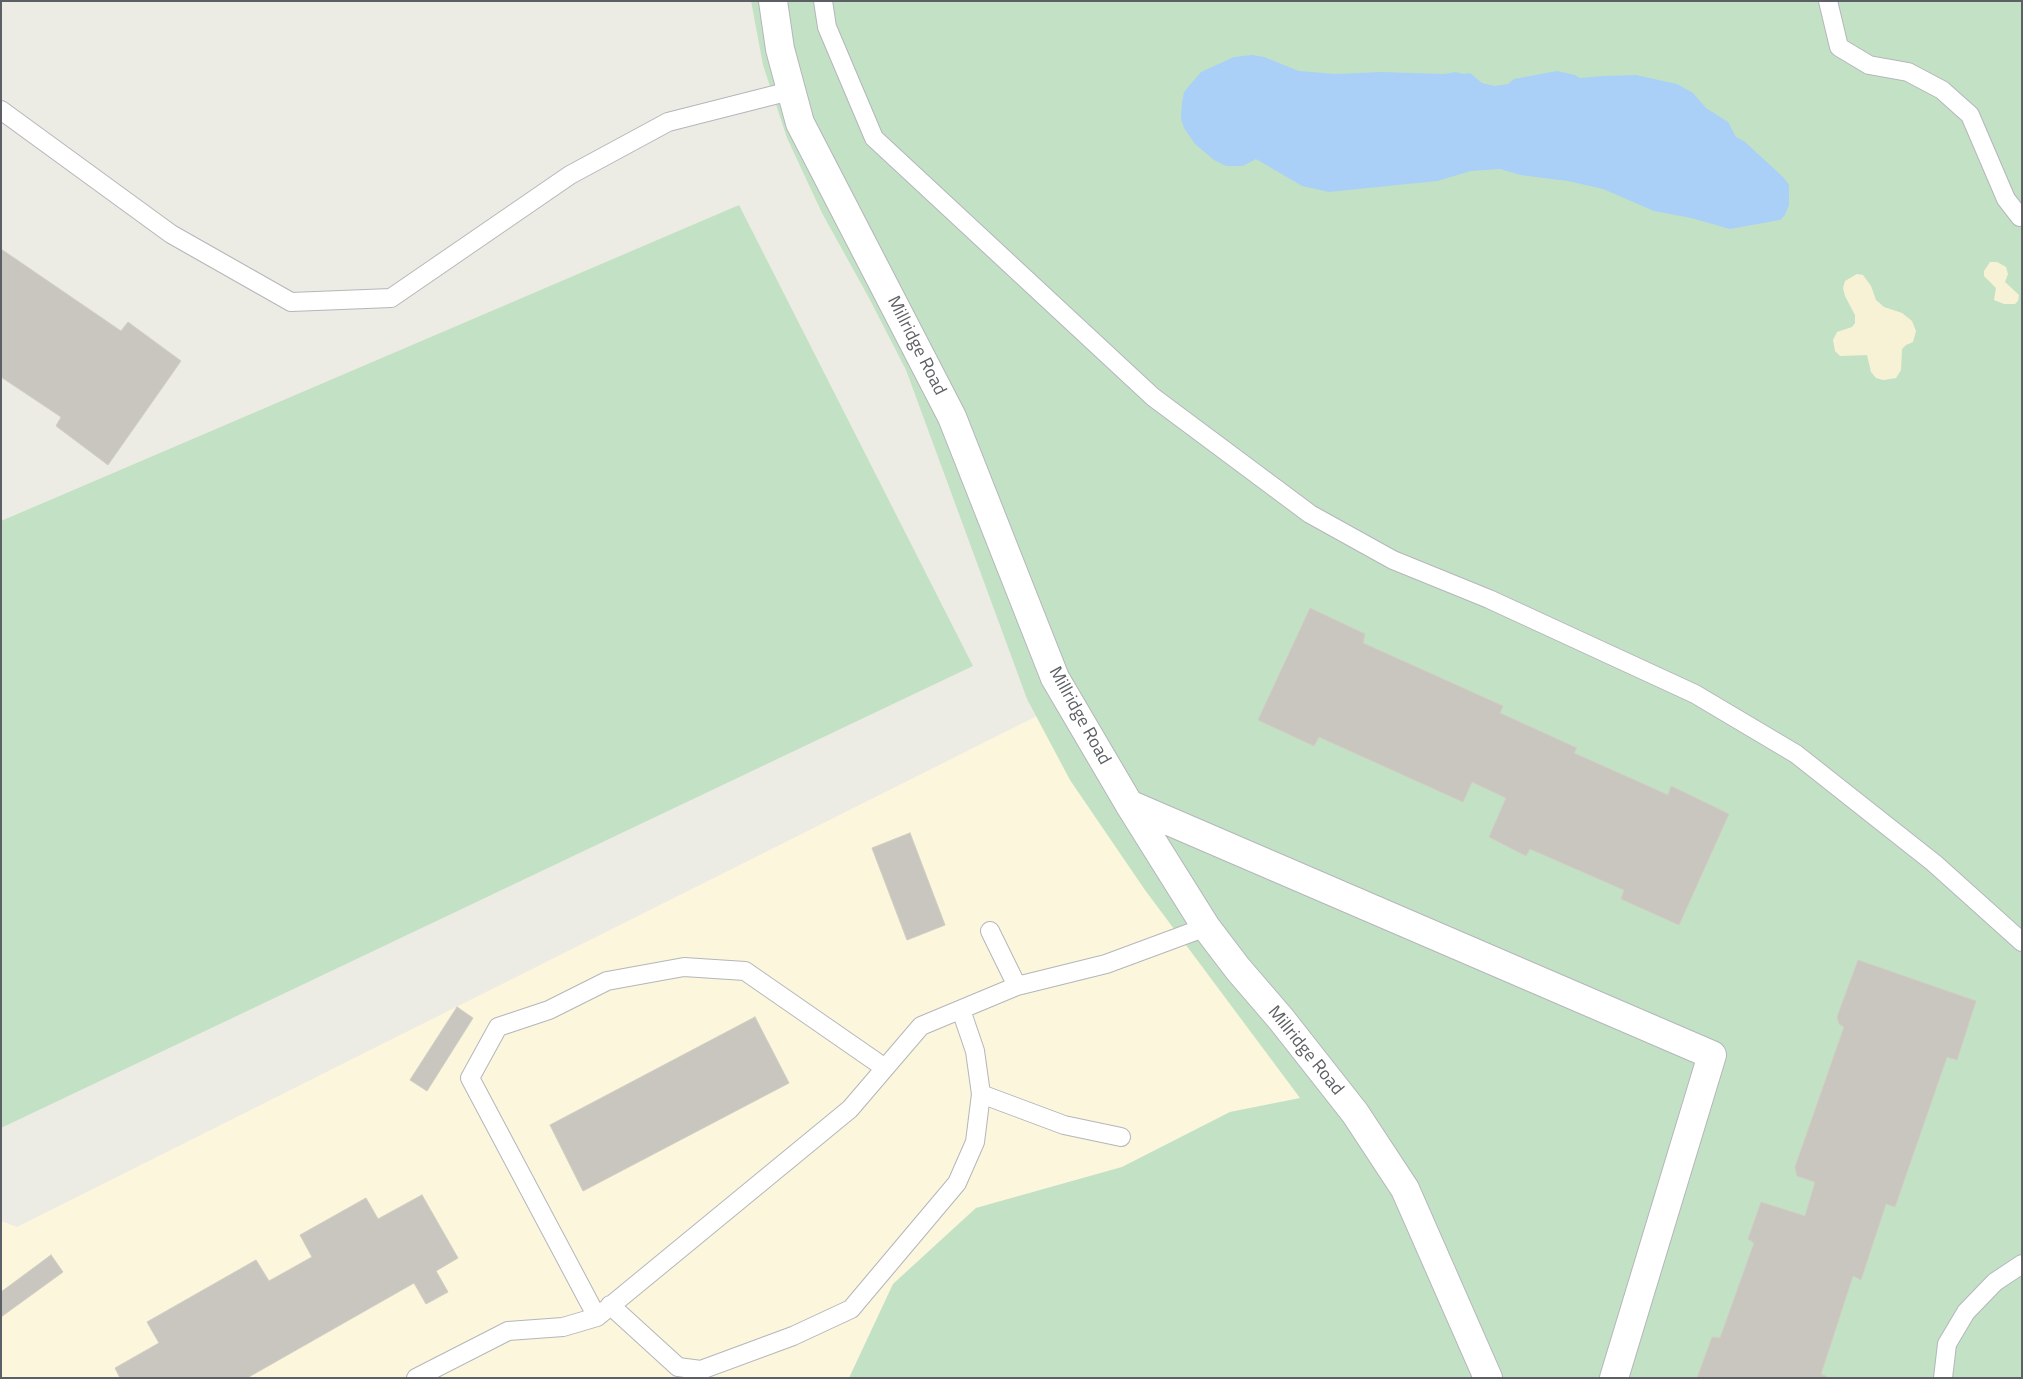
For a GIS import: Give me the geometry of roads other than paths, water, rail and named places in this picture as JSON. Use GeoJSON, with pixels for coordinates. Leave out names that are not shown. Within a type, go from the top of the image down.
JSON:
{"type":"FeatureCollection","features":[{"type":"Feature","properties":{"kind":"street","name":"Millridge Road"},"geometry":{"type":"LineString","coordinates":[[773,1],[780,49],[800,123],[952,417],[1054,678],[1206,927],[1238,969],[1282,1019],[1355,1113],[1405,1189],[1488,1378]]}},
{"type":"Feature","properties":{"kind":"street"},"geometry":{"type":"LineString","coordinates":[[1130,804],[1712,1055],[1614,1378]]}},
{"type":"Feature","properties":{"kind":"lane"},"geometry":{"type":"LineString","coordinates":[[822,1],[827,27],[874,138],[1153,397],[1310,514],[1376,551],[1393,560],[1489,599],[1695,694],[1796,754],[1934,864],[2022,942]]}},
{"type":"Feature","properties":{"kind":"lane"},"geometry":{"type":"LineString","coordinates":[[1828,1],[1839,46],[1869,65],[1908,72],[1942,90],[1970,115],[2006,199],[2022,217]]}},
{"type":"Feature","properties":{"kind":"lane"},"geometry":{"type":"LineString","coordinates":[[1,110],[171,234],[291,302],[391,298],[570,175],[668,122],[790,91]]}},
{"type":"Feature","properties":{"kind":"lane"},"geometry":{"type":"LineString","coordinates":[[416,1378],[508,1331],[563,1327],[604,1311],[850,1109],[921,1026],[1017,986],[1106,964],[1206,927]]}},
{"type":"Feature","properties":{"kind":"lane"},"geometry":{"type":"LineString","coordinates":[[990,931],[1017,986]]}},
{"type":"Feature","properties":{"kind":"lane"},"geometry":{"type":"LineString","coordinates":[[885,1068],[745,971],[684,967],[606,981],[549,1010],[498,1027],[470,1078],[604,1311],[678,1366],[701,1370],[793,1336],[851,1309],[957,1183],[976,1142],[982,1094],[975,1051],[961,1010]]}},
{"type":"Feature","properties":{"kind":"lane"},"geometry":{"type":"LineString","coordinates":[[982,1094],[1064,1125],[1120,1137]]}},
{"type":"Feature","properties":{"kind":"lane"},"geometry":{"type":"LineString","coordinates":[[1943,1378],[1947,1344],[1966,1312],[1995,1282],[2022,1264]]}},
{"type":"Feature","properties":{"kind":"water"},"geometry":{"type":"Polygon","coordinates":[[[1252,55],[1264,57],[1299,71],[1335,74],[1381,72],[1470,73],[1482,83],[1494,86],[1508,84],[1514,79],[1557,71],[1580,78],[1636,75],[1677,84],[1693,93],[1706,108],[1728,122],[1736,137],[1744,141],[1783,177],[1789,185],[1789,205],[1785,215],[1780,220],[1730,229],[1691,218],[1654,211],[1603,189],[1568,181],[1520,175],[1500,169],[1471,171],[1437,181],[1329,192],[1302,186],[1256,159],[1243,166],[1226,166],[1214,160],[1195,144],[1184,128],[1181,119],[1184,92],[1201,72],[1234,57],[1252,55]]]}}]}
